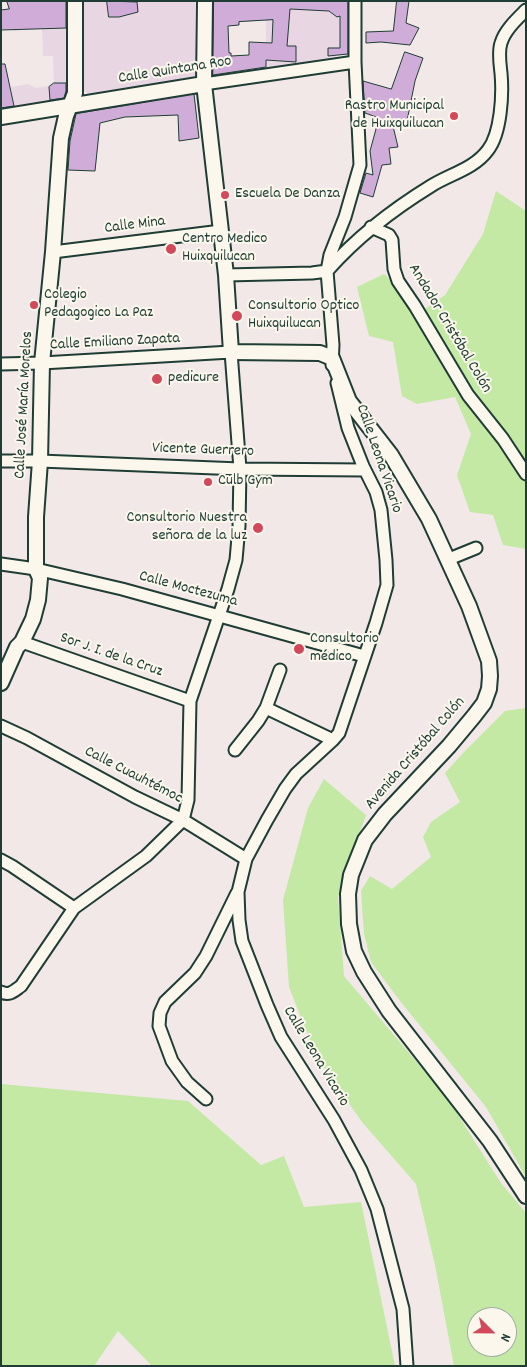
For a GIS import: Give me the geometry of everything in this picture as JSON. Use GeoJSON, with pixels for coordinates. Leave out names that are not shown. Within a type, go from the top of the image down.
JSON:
{"type":"FeatureCollection","features":[{"type":"Feature","properties":{"kind":"main road","name":"Calle José María Morelos"},"geometry":{"type":"LineString","coordinates":[[1,683],[17,647],[22,642],[33,619],[38,600],[40,578],[36,569],[36,517],[40,460],[42,363],[53,252],[61,138],[63,125],[75,93],[75,1]]}},
{"type":"Feature","properties":{"kind":"main road"},"geometry":{"type":"LineString","coordinates":[[204,1],[204,84],[222,231],[231,352],[320,353],[332,358]]}},
{"type":"Feature","properties":{"kind":"main road","name":"Calle Quintana Roo"},"geometry":{"type":"LineString","coordinates":[[1,117],[204,84]]}},
{"type":"Feature","properties":{"kind":"main road","name":"Avenida Cristóbal Colón"},"geometry":{"type":"LineString","coordinates":[[332,358],[349,401],[391,455],[429,519],[469,606],[489,661],[489,689],[484,703],[449,746],[385,814],[365,840],[351,875],[348,894],[354,951],[364,972],[389,1011],[490,1141],[526,1196]]}},
{"type":"Feature","properties":{"kind":"street","name":"Calle Leona Vicario"},"geometry":{"type":"LineString","coordinates":[[354,1],[360,165],[345,217],[330,255],[327,271],[333,345],[332,365],[348,428],[376,492],[381,510],[386,560],[386,585],[376,623],[342,726],[334,740],[308,762],[285,789],[246,859],[238,892],[239,920],[242,941],[266,1005],[281,1037],[334,1120],[361,1170],[377,1209],[403,1309],[407,1366]]}},
{"type":"Feature","properties":{"kind":"street"},"geometry":{"type":"LineString","coordinates":[[226,275],[327,271],[348,248],[386,215],[441,180],[473,165],[480,159],[496,137],[499,125],[500,44],[508,28],[526,10]]}},
{"type":"Feature","properties":{"kind":"street","name":"Calle Quintana Roo"},"geometry":{"type":"LineString","coordinates":[[204,84],[355,62]]}},
{"type":"Feature","properties":{"kind":"street","name":"Andador Cristóbal Colón"},"geometry":{"type":"LineString","coordinates":[[371,227],[390,235],[394,248],[394,269],[398,281],[468,395],[503,439],[526,474]]}},
{"type":"Feature","properties":{"kind":"street","name":"Calle Mina"},"geometry":{"type":"LineString","coordinates":[[53,252],[222,231]]}},
{"type":"Feature","properties":{"kind":"street"},"geometry":{"type":"LineString","coordinates":[[1,992],[12,993],[21,986],[74,908],[146,856],[184,820],[188,800],[190,701],[236,560],[239,526],[240,469],[231,352]]}},
{"type":"Feature","properties":{"kind":"street","name":"Calle Emiliano Zapata"},"geometry":{"type":"LineString","coordinates":[[1,364],[231,352]]}},
{"type":"Feature","properties":{"kind":"street","name":"Vicente Guerrero"},"geometry":{"type":"LineString","coordinates":[[1,461],[40,460],[240,469],[365,470]]}},
{"type":"Feature","properties":{"kind":"street"},"geometry":{"type":"LineString","coordinates":[[449,559],[476,548]]}},
{"type":"Feature","properties":{"kind":"street","name":"Calle Moctezuma"},"geometry":{"type":"LineString","coordinates":[[1,564],[88,580],[364,656]]}},
{"type":"Feature","properties":{"kind":"street","name":"Sor J. I. de la Cruz"},"geometry":{"type":"LineString","coordinates":[[22,642],[190,701]]}},
{"type":"Feature","properties":{"kind":"street"},"geometry":{"type":"LineString","coordinates":[[235,750],[266,708],[280,670]]}},
{"type":"Feature","properties":{"kind":"street"},"geometry":{"type":"LineString","coordinates":[[266,708],[334,740]]}},
{"type":"Feature","properties":{"kind":"street","name":"Calle Cuauhtémoc"},"geometry":{"type":"LineString","coordinates":[[1,726],[27,738],[135,797],[184,820],[246,859]]}},
{"type":"Feature","properties":{"kind":"street"},"geometry":{"type":"LineString","coordinates":[[1,860],[74,908]]}},
{"type":"Feature","properties":{"kind":"street"},"geometry":{"type":"LineString","coordinates":[[206,1100],[188,1082],[172,1061],[159,1026],[160,1013],[166,1002],[194,973],[206,956],[238,892]]}},
{"type":"Feature","properties":{"kind":"shaded area"},"geometry":{"type":"Polygon","coordinates":[[[6,1],[68,1],[68,96],[65,99],[14,107],[11,87],[28,84],[36,88],[49,86],[54,82],[53,56],[43,56],[42,29],[13,31],[6,1]]]}},
{"type":"Feature","properties":{"kind":"shaded area"},"geometry":{"type":"Polygon","coordinates":[[[82,1],[195,1],[194,80],[89,95],[81,88],[82,1]]]}},
{"type":"Feature","properties":{"kind":"shaded area"},"geometry":{"type":"Polygon","coordinates":[[[265,1],[351,1],[349,54],[267,68],[265,1]]]}},
{"type":"Feature","properties":{"kind":"green space"},"geometry":{"type":"Polygon","coordinates":[[[496,191],[526,211],[526,549],[503,545],[493,515],[470,512],[457,475],[471,434],[455,397],[417,404],[402,396],[393,342],[369,336],[357,287],[384,274],[394,283],[415,316],[445,295],[483,234],[496,191]]]}},
{"type":"Feature","properties":{"kind":"green space"},"geometry":{"type":"Polygon","coordinates":[[[526,708],[526,1177],[486,1107],[400,1001],[371,962],[364,934],[361,891],[370,876],[392,889],[431,857],[423,837],[431,822],[460,802],[445,773],[505,711],[526,708]]]}},
{"type":"Feature","properties":{"kind":"green space"},"geometry":{"type":"Polygon","coordinates":[[[324,779],[366,815],[338,897],[344,976],[448,1099],[501,1183],[526,1213],[526,1366],[454,1366],[435,1265],[416,1184],[362,1122],[317,1058],[289,987],[283,900],[308,808],[324,779]]]}},
{"type":"Feature","properties":{"kind":"green space"},"geometry":{"type":"Polygon","coordinates":[[[1,1084],[188,1101],[261,1165],[284,1156],[304,1207],[361,1202],[395,1366],[152,1366],[118,1331],[94,1366],[1,1366],[1,1084]]]}},
{"type":"Feature","properties":{"kind":"building"},"geometry":{"type":"Polygon","coordinates":[[[7,1],[66,1],[66,28],[1,30],[1,10],[9,9],[7,1]]]}},
{"type":"Feature","properties":{"kind":"building"},"geometry":{"type":"Polygon","coordinates":[[[107,1],[137,2],[138,12],[119,17],[109,17],[107,1]]]}},
{"type":"Feature","properties":{"kind":"building"},"geometry":{"type":"Polygon","coordinates":[[[214,1],[348,1],[348,54],[328,56],[328,48],[340,48],[340,16],[337,17],[329,11],[290,9],[287,46],[296,46],[296,62],[266,60],[266,67],[213,75],[214,1]],[[273,20],[239,22],[239,25],[228,26],[229,53],[231,53],[231,56],[249,55],[249,42],[272,43],[273,20]]]}},
{"type":"Feature","properties":{"kind":"building"},"geometry":{"type":"Polygon","coordinates":[[[397,1],[409,1],[406,23],[419,28],[410,45],[381,42],[366,43],[366,32],[393,31],[397,1]]]}},
{"type":"Feature","properties":{"kind":"building"},"geometry":{"type":"Polygon","coordinates":[[[405,52],[423,58],[415,81],[406,126],[392,122],[398,147],[389,148],[391,164],[382,165],[373,197],[360,193],[366,173],[373,175],[370,151],[379,118],[365,113],[363,81],[391,89],[405,52]]]}},
{"type":"Feature","properties":{"kind":"building"},"geometry":{"type":"Polygon","coordinates":[[[1,64],[5,64],[14,106],[1,108],[1,64]]]}},
{"type":"Feature","properties":{"kind":"building"},"geometry":{"type":"Polygon","coordinates":[[[54,83],[66,83],[64,98],[50,100],[49,87],[54,83]]]}},
{"type":"Feature","properties":{"kind":"building"},"geometry":{"type":"Polygon","coordinates":[[[194,94],[199,138],[179,141],[178,115],[125,117],[100,123],[95,171],[68,170],[70,141],[76,114],[194,94]]]}},
{"type":"Feature","properties":{"kind":"place","name":"Rastro Municipal de Huixquilucan"},"geometry":{"type":"Point","coordinates":[454,116]}},
{"type":"Feature","properties":{"kind":"place","name":"Escuela De Danza"},"geometry":{"type":"Point","coordinates":[225,195]}},
{"type":"Feature","properties":{"kind":"place","name":"Centro Medico Huixquilucan"},"geometry":{"type":"Point","coordinates":[171,249]}},
{"type":"Feature","properties":{"kind":"place","name":"Colegio Pedagogico La Paz"},"geometry":{"type":"Point","coordinates":[34,305]}},
{"type":"Feature","properties":{"kind":"place","name":"Consultorio Optico Huixquilucan"},"geometry":{"type":"Point","coordinates":[237,316]}},
{"type":"Feature","properties":{"kind":"place","name":"pedicure"},"geometry":{"type":"Point","coordinates":[157,379]}},
{"type":"Feature","properties":{"kind":"place","name":"Culb Gym"},"geometry":{"type":"Point","coordinates":[208,482]}},
{"type":"Feature","properties":{"kind":"place","name":"Consultorio Nuestra señora de la luz"},"geometry":{"type":"Point","coordinates":[258,528]}},
{"type":"Feature","properties":{"kind":"place","name":"Consultorio médico"},"geometry":{"type":"Point","coordinates":[299,649]}}]}
